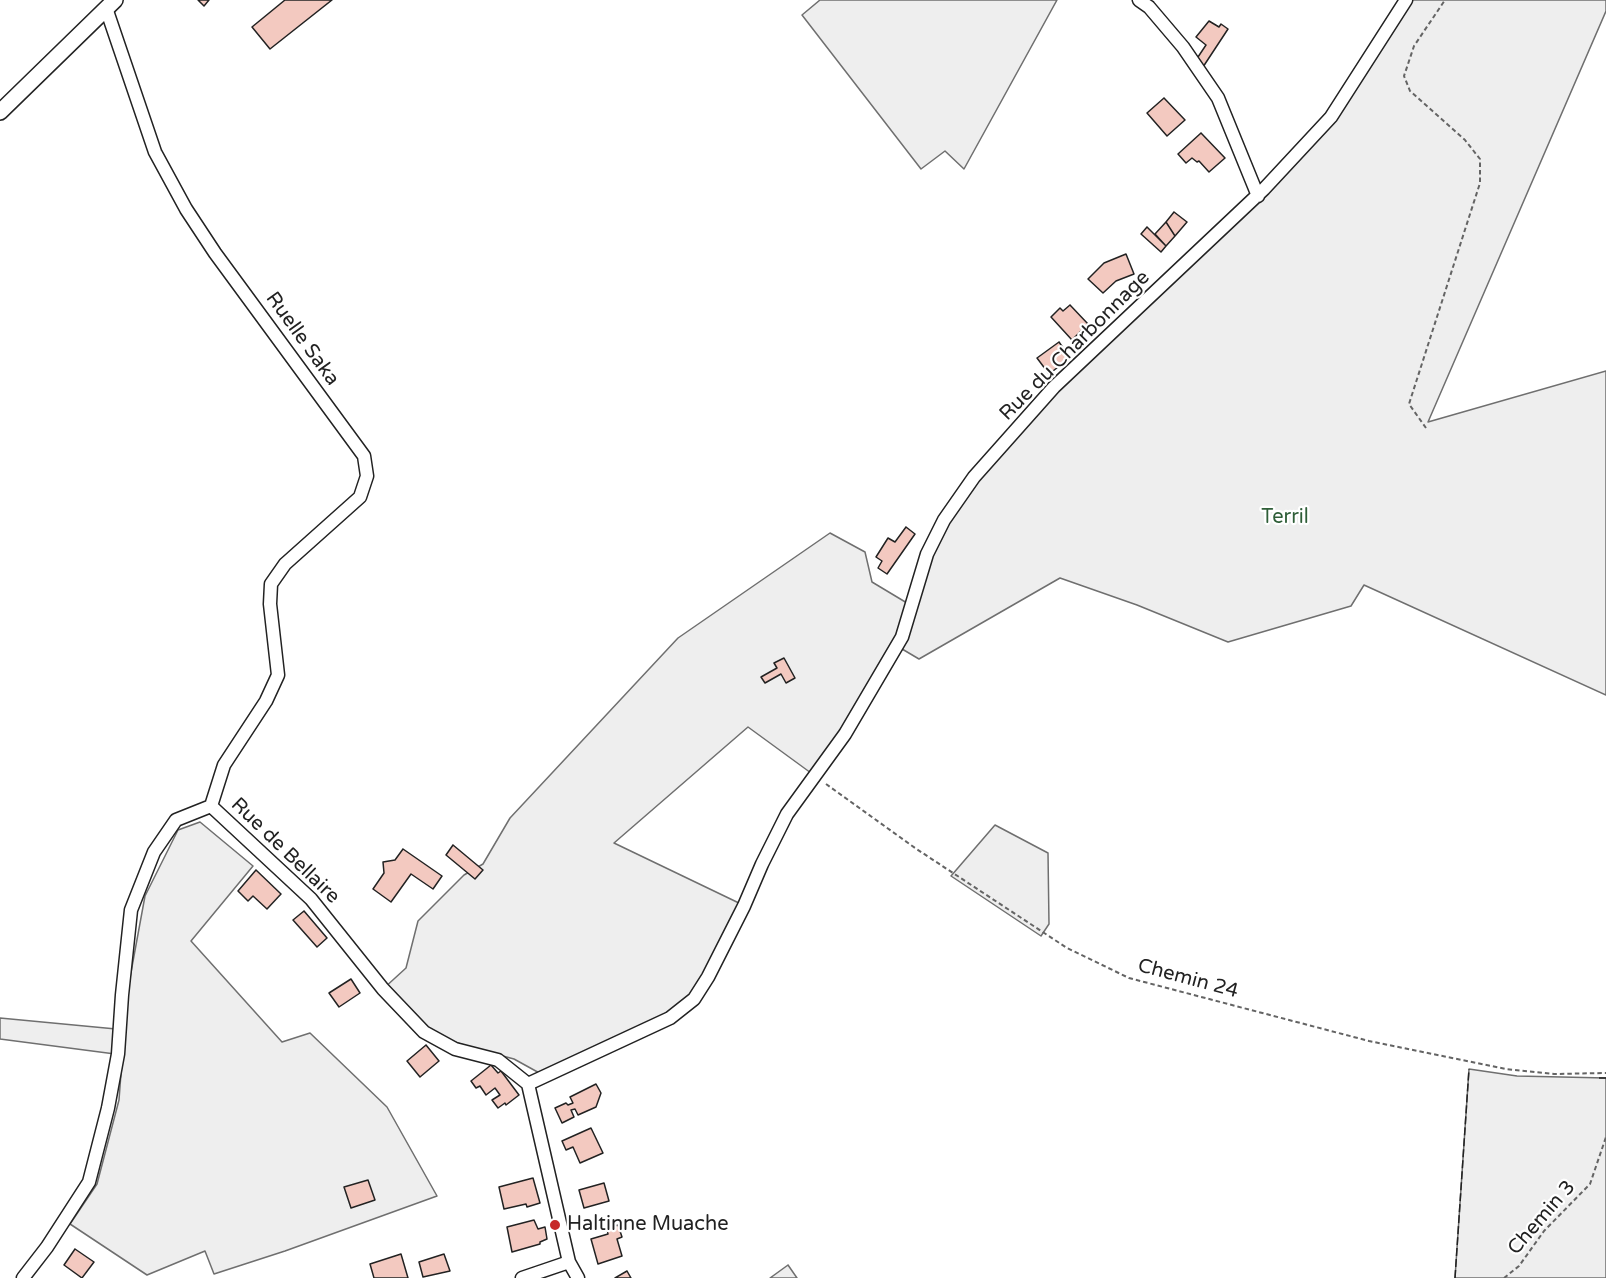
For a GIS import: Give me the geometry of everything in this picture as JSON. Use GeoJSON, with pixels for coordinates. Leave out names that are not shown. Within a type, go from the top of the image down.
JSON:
{"type":"FeatureCollection","features":[{"type":"Feature","properties":{"kind":"street"},"geometry":{"type":"LineString","coordinates":[[1139,0],[1149,7],[1183,47],[1218,98],[1258,196]]}},
{"type":"Feature","properties":{"kind":"street","name":"Rue du Charbonnage"},"geometry":{"type":"LineString","coordinates":[[528,1084],[670,1018],[693,999],[708,977],[787,814],[845,734],[902,638],[927,554],[944,520],[974,477],[1054,387],[1258,196],[1331,117],[1406,0]]}},
{"type":"Feature","properties":{"kind":"street"},"geometry":{"type":"LineString","coordinates":[[0,112],[110,4]]}},
{"type":"Feature","properties":{"kind":"street","name":"Ruelle Saka"},"geometry":{"type":"LineString","coordinates":[[110,4],[155,152],[215,254],[364,456],[367,476],[360,497],[285,564],[272,584],[270,604],[278,675],[266,702],[224,765],[211,806]]}},
{"type":"Feature","properties":{"kind":"street","name":"Rue de Bellaire"},"geometry":{"type":"LineString","coordinates":[[22,1278],[47,1247],[89,1182],[108,1108],[118,1054],[131,910],[154,852],[176,820],[211,806],[311,899],[383,989],[424,1032],[455,1049],[498,1060],[528,1084]]}},
{"type":"Feature","properties":{"kind":"street"},"geometry":{"type":"LineString","coordinates":[[528,1084],[569,1262],[578,1278]]}},
{"type":"Feature","properties":{"kind":"street"},"geometry":{"type":"LineString","coordinates":[[522,1278],[569,1262]]}},
{"type":"Feature","properties":{"kind":"path"},"geometry":{"type":"LineString","coordinates":[[1426,428],[1409,404],[1480,183],[1480,159],[1465,140],[1410,91],[1404,75],[1414,46],[1445,0]]}},
{"type":"Feature","properties":{"kind":"path","name":"Chemin 24"},"geometry":{"type":"LineString","coordinates":[[815,776],[915,849],[1067,948],[1129,978],[1369,1041],[1506,1069],[1554,1074],[1606,1072]]}},
{"type":"Feature","properties":{"kind":"path","name":"Chemin 3"},"geometry":{"type":"LineString","coordinates":[[1504,1278],[1519,1266],[1544,1231],[1590,1184],[1606,1137]]}},
{"type":"Feature","properties":{"kind":"green space"},"geometry":{"type":"Polygon","coordinates":[[[820,0],[1057,0],[964,169],[945,151],[921,169],[802,15],[820,0]]]}},
{"type":"Feature","properties":{"kind":"green space","name":"Terril"},"geometry":{"type":"Polygon","coordinates":[[[1409,0],[1606,0],[1606,11],[1428,422],[1606,371],[1606,695],[1364,585],[1351,606],[1228,642],[1137,605],[1060,578],[919,659],[897,646],[944,520],[1054,387],[1331,117],[1409,0]]]}},
{"type":"Feature","properties":{"kind":"green space"},"geometry":{"type":"Polygon","coordinates":[[[830,533],[865,552],[872,582],[907,603],[894,641],[843,730],[811,773],[748,727],[614,843],[741,904],[690,995],[663,1018],[543,1075],[514,1059],[424,1032],[383,989],[406,968],[418,921],[464,875],[483,864],[510,818],[678,638],[830,533]]]}},
{"type":"Feature","properties":{"kind":"green space"},"geometry":{"type":"Polygon","coordinates":[[[200,822],[253,866],[191,941],[282,1042],[310,1033],[387,1107],[437,1196],[214,1274],[205,1251],[147,1275],[70,1224],[97,1184],[119,1100],[127,994],[145,896],[178,830],[200,822]]]}},
{"type":"Feature","properties":{"kind":"green space"},"geometry":{"type":"Polygon","coordinates":[[[995,825],[1048,853],[1049,924],[1041,936],[951,876],[995,825]]]}},
{"type":"Feature","properties":{"kind":"green space"},"geometry":{"type":"Polygon","coordinates":[[[0,1018],[116,1029],[115,1054],[0,1039],[0,1018]]]}},
{"type":"Feature","properties":{"kind":"green space"},"geometry":{"type":"Polygon","coordinates":[[[1469,1069],[1517,1076],[1606,1078],[1606,1278],[1455,1278],[1469,1069]]]}},
{"type":"Feature","properties":{"kind":"green space"},"geometry":{"type":"Polygon","coordinates":[[[788,1265],[797,1278],[770,1278],[788,1265]]]}},
{"type":"Feature","properties":{"kind":"building"},"geometry":{"type":"Polygon","coordinates":[[[198,0],[209,0],[204,6],[198,0]]]}},
{"type":"Feature","properties":{"kind":"building"},"geometry":{"type":"Polygon","coordinates":[[[285,0],[332,0],[270,49],[252,27],[285,0]]]}},
{"type":"Feature","properties":{"kind":"building"},"geometry":{"type":"Polygon","coordinates":[[[1209,21],[1219,27],[1221,24],[1228,29],[1203,67],[1196,60],[1206,45],[1196,37],[1209,21]]]}},
{"type":"Feature","properties":{"kind":"building"},"geometry":{"type":"Polygon","coordinates":[[[1164,98],[1185,120],[1167,136],[1147,113],[1164,98]]]}},
{"type":"Feature","properties":{"kind":"building"},"geometry":{"type":"Polygon","coordinates":[[[1201,133],[1225,158],[1209,172],[1199,161],[1192,158],[1186,163],[1178,154],[1201,133]]]}},
{"type":"Feature","properties":{"kind":"building"},"geometry":{"type":"Polygon","coordinates":[[[1174,212],[1187,222],[1175,236],[1166,222],[1174,212]]]}},
{"type":"Feature","properties":{"kind":"building"},"geometry":{"type":"Polygon","coordinates":[[[1166,222],[1175,236],[1166,246],[1155,234],[1166,222]]]}},
{"type":"Feature","properties":{"kind":"building"},"geometry":{"type":"Polygon","coordinates":[[[1147,227],[1166,246],[1161,252],[1141,234],[1147,227]]]}},
{"type":"Feature","properties":{"kind":"building"},"geometry":{"type":"Polygon","coordinates":[[[1126,254],[1134,274],[1116,281],[1103,293],[1088,279],[1104,263],[1126,254]]]}},
{"type":"Feature","properties":{"kind":"building"},"geometry":{"type":"Polygon","coordinates":[[[1070,305],[1088,324],[1072,340],[1051,317],[1060,308],[1063,311],[1070,305]]]}},
{"type":"Feature","properties":{"kind":"building"},"geometry":{"type":"Polygon","coordinates":[[[1059,342],[1070,358],[1049,374],[1037,358],[1059,342]]]}},
{"type":"Feature","properties":{"kind":"building"},"geometry":{"type":"Polygon","coordinates":[[[906,527],[915,534],[887,574],[878,568],[882,561],[876,557],[888,538],[895,542],[906,527]]]}},
{"type":"Feature","properties":{"kind":"building"},"geometry":{"type":"Polygon","coordinates":[[[784,658],[795,678],[786,683],[781,674],[765,683],[761,677],[777,668],[774,663],[784,658]]]}},
{"type":"Feature","properties":{"kind":"building"},"geometry":{"type":"Polygon","coordinates":[[[453,845],[483,870],[475,879],[446,855],[453,845]]]}},
{"type":"Feature","properties":{"kind":"building"},"geometry":{"type":"Polygon","coordinates":[[[403,849],[442,876],[433,889],[411,874],[391,902],[373,889],[384,873],[383,862],[395,860],[403,849]]]}},
{"type":"Feature","properties":{"kind":"building"},"geometry":{"type":"Polygon","coordinates":[[[256,870],[281,894],[267,909],[253,896],[248,901],[238,891],[256,870]]]}},
{"type":"Feature","properties":{"kind":"building"},"geometry":{"type":"Polygon","coordinates":[[[304,911],[327,938],[317,947],[293,920],[304,911]]]}},
{"type":"Feature","properties":{"kind":"building"},"geometry":{"type":"Polygon","coordinates":[[[351,979],[360,993],[339,1007],[329,993],[351,979]]]}},
{"type":"Feature","properties":{"kind":"building"},"geometry":{"type":"Polygon","coordinates":[[[426,1045],[439,1061],[420,1077],[407,1061],[426,1045]]]}},
{"type":"Feature","properties":{"kind":"building"},"geometry":{"type":"Polygon","coordinates":[[[491,1065],[498,1073],[501,1071],[519,1095],[498,1108],[492,1100],[500,1095],[495,1088],[486,1095],[480,1086],[476,1088],[471,1081],[491,1065]]]}},
{"type":"Feature","properties":{"kind":"building"},"geometry":{"type":"Polygon","coordinates":[[[596,1084],[601,1093],[596,1107],[578,1115],[575,1109],[571,1110],[574,1117],[562,1123],[555,1108],[566,1103],[568,1105],[573,1103],[570,1097],[596,1084]]]}},
{"type":"Feature","properties":{"kind":"building"},"geometry":{"type":"Polygon","coordinates":[[[591,1128],[603,1153],[580,1163],[573,1147],[566,1150],[562,1141],[591,1128]]]}},
{"type":"Feature","properties":{"kind":"building"},"geometry":{"type":"Polygon","coordinates":[[[533,1178],[540,1203],[527,1207],[526,1204],[504,1209],[499,1187],[533,1178]]]}},
{"type":"Feature","properties":{"kind":"building"},"geometry":{"type":"Polygon","coordinates":[[[368,1180],[375,1200],[351,1208],[344,1187],[368,1180]]]}},
{"type":"Feature","properties":{"kind":"building"},"geometry":{"type":"Polygon","coordinates":[[[604,1183],[609,1201],[584,1208],[579,1190],[604,1183]]]}},
{"type":"Feature","properties":{"kind":"building"},"geometry":{"type":"Polygon","coordinates":[[[534,1220],[538,1229],[545,1227],[547,1239],[540,1244],[512,1252],[507,1227],[534,1220]]]}},
{"type":"Feature","properties":{"kind":"building"},"geometry":{"type":"Polygon","coordinates":[[[618,1225],[622,1237],[617,1239],[622,1256],[598,1264],[591,1239],[608,1234],[607,1228],[618,1225]]]}},
{"type":"Feature","properties":{"kind":"building"},"geometry":{"type":"Polygon","coordinates":[[[75,1249],[94,1262],[82,1278],[64,1265],[75,1249]]]}},
{"type":"Feature","properties":{"kind":"building"},"geometry":{"type":"Polygon","coordinates":[[[401,1254],[408,1278],[374,1278],[370,1264],[401,1254]]]}},
{"type":"Feature","properties":{"kind":"building"},"geometry":{"type":"Polygon","coordinates":[[[444,1254],[450,1271],[423,1277],[419,1262],[444,1254]]]}},
{"type":"Feature","properties":{"kind":"building"},"geometry":{"type":"Polygon","coordinates":[[[627,1271],[631,1278],[615,1278],[627,1271]]]}},
{"type":"Feature","properties":{"kind":"fence"},"geometry":{"type":"LineString","coordinates":[[1455,1278],[1469,1069]]}},
{"type":"Feature","properties":{"kind":"fence"},"geometry":{"type":"LineString","coordinates":[[1599,1078],[1606,1078]]}},
{"type":"Feature","properties":{"kind":"place","name":"Haltinne Muache"},"geometry":{"type":"Point","coordinates":[555,1225]}}]}
